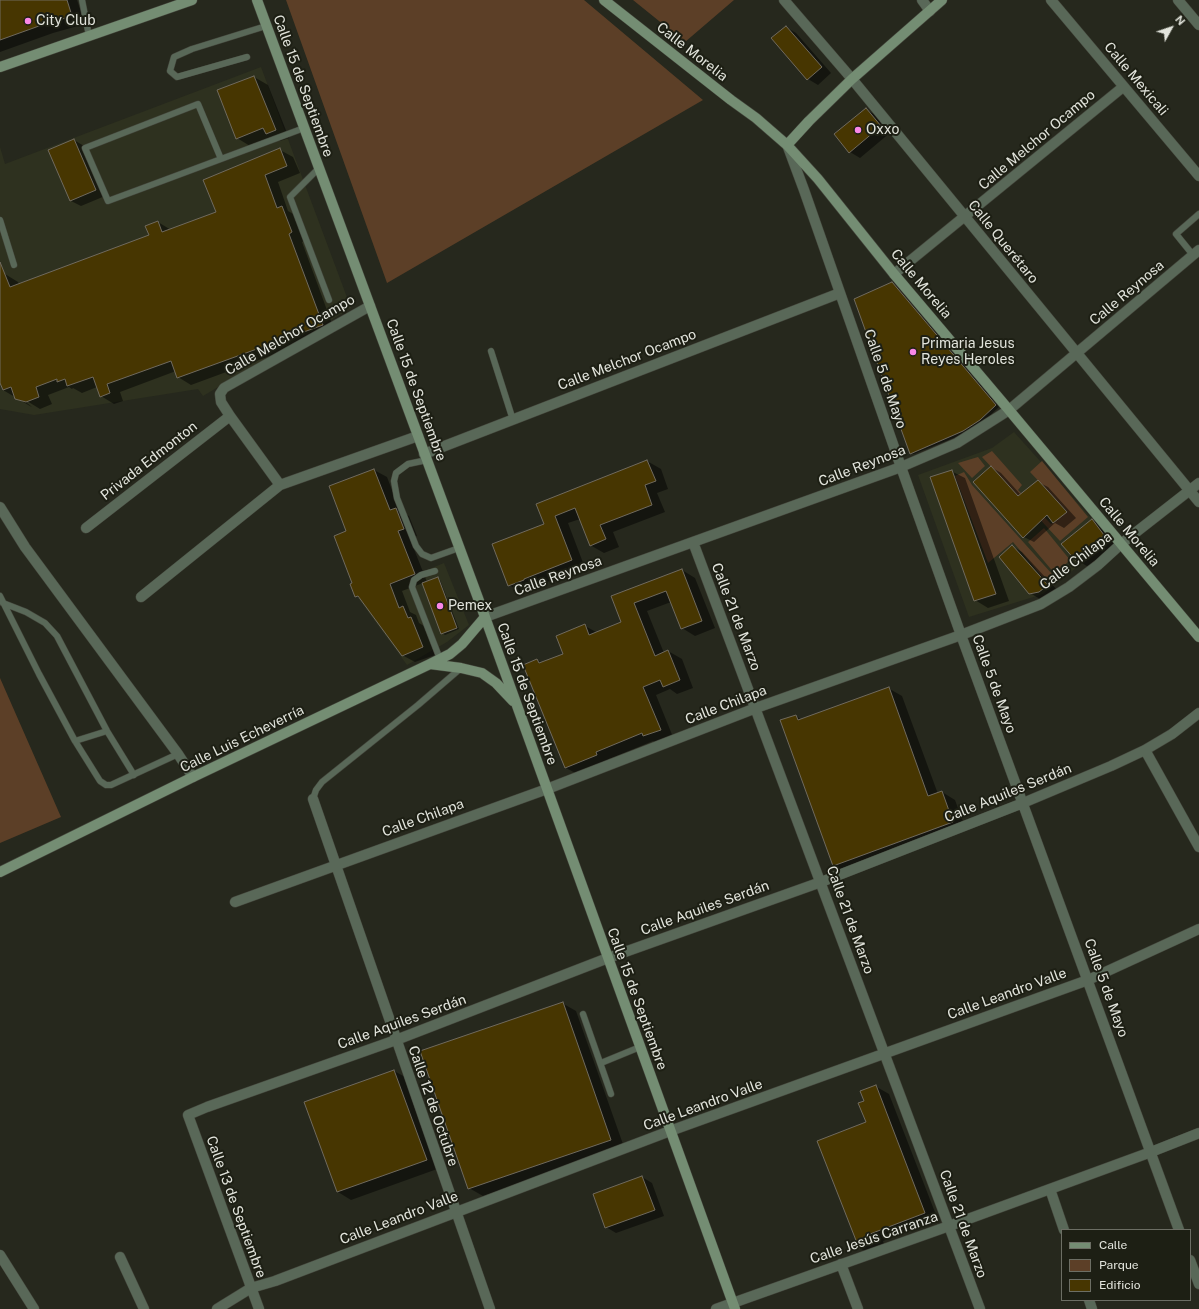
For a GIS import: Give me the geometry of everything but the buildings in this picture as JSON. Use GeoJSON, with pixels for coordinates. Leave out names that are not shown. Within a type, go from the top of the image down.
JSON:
{"type":"FeatureCollection","features":[{"type":"Feature","properties":{"kind":"street"},"geometry":{"type":"LineString","coordinates":[[0,67],[192,0]]}},
{"type":"Feature","properties":{"kind":"street","name":"Calle 15 de Septiembre"},"geometry":{"type":"LineString","coordinates":[[257,0],[485,617],[734,1306]]}},
{"type":"Feature","properties":{"kind":"street","name":"Calle Morelia"},"geometry":{"type":"LineString","coordinates":[[604,0],[756,118],[787,145],[818,179],[894,274],[1199,637]]}},
{"type":"Feature","properties":{"kind":"street","name":"Calle Querétaro"},"geometry":{"type":"LineString","coordinates":[[784,0],[852,79],[1199,502]]}},
{"type":"Feature","properties":{"kind":"street"},"geometry":{"type":"LineString","coordinates":[[922,0],[930,10]]}},
{"type":"Feature","properties":{"kind":"street"},"geometry":{"type":"LineString","coordinates":[[787,145],[852,79],[942,0]]}},
{"type":"Feature","properties":{"kind":"street","name":"Calle Mexicali"},"geometry":{"type":"LineString","coordinates":[[1051,0],[1199,176]]}},
{"type":"Feature","properties":{"kind":"street"},"geometry":{"type":"LineString","coordinates":[[1178,0],[1199,25]]}},
{"type":"Feature","properties":{"kind":"street","name":"Calle Melchor Ocampo"},"geometry":{"type":"LineString","coordinates":[[894,274],[1123,87]]}},
{"type":"Feature","properties":{"kind":"street","name":"Calle 5 de Mayo"},"geometry":{"type":"LineString","coordinates":[[787,145],[961,635],[1179,1229]]}},
{"type":"Feature","properties":{"kind":"street","name":"Calle Reynosa"},"geometry":{"type":"LineString","coordinates":[[485,617],[901,467],[957,443],[1009,410],[1196,252]]}},
{"type":"Feature","properties":{"kind":"street","name":"Calle Melchor Ocampo"},"geometry":{"type":"LineString","coordinates":[[425,457],[513,420],[840,293]]}},
{"type":"Feature","properties":{"kind":"street","name":"Calle Melchor Ocampo"},"geometry":{"type":"LineString","coordinates":[[230,416],[221,402],[220,394],[224,388],[370,306]]}},
{"type":"Feature","properties":{"kind":"street"},"geometry":{"type":"LineString","coordinates":[[230,416],[280,485]]}},
{"type":"Feature","properties":{"kind":"street","name":"Privada Edmonton"},"geometry":{"type":"LineString","coordinates":[[86,528],[230,416]]}},
{"type":"Feature","properties":{"kind":"street"},"geometry":{"type":"LineString","coordinates":[[141,597],[280,485],[418,436]]}},
{"type":"Feature","properties":{"kind":"street","name":"Calle Chilapa"},"geometry":{"type":"LineString","coordinates":[[235,902],[547,788],[756,708],[961,635],[1041,604],[1069,587],[1098,565],[1121,544],[1199,483]]}},
{"type":"Feature","properties":{"kind":"street"},"geometry":{"type":"LineString","coordinates":[[1,510],[30,553],[178,754],[193,777]]}},
{"type":"Feature","properties":{"kind":"street","name":"Calle 21 de Marzo"},"geometry":{"type":"LineString","coordinates":[[693,542],[980,1309]]}},
{"type":"Feature","properties":{"kind":"street","name":"Calle Luis Echeverría"},"geometry":{"type":"LineString","coordinates":[[0,872],[193,777],[450,654],[462,644],[485,617]]}},
{"type":"Feature","properties":{"kind":"street"},"geometry":{"type":"LineString","coordinates":[[430,664],[461,668],[482,673],[496,683],[516,704]]}},
{"type":"Feature","properties":{"kind":"street","name":"Calle Aquiles Serdán"},"geometry":{"type":"LineString","coordinates":[[188,1115],[396,1040],[608,958],[821,882],[1023,803],[1145,750],[1172,734],[1199,713]]}},
{"type":"Feature","properties":{"kind":"street"},"geometry":{"type":"LineString","coordinates":[[1145,750],[1199,846]]}},
{"type":"Feature","properties":{"kind":"street","name":"Calle 12 de Octubre"},"geometry":{"type":"LineString","coordinates":[[313,799],[490,1309]]}},
{"type":"Feature","properties":{"kind":"street","name":"Calle Leandro Valle"},"geometry":{"type":"LineString","coordinates":[[217,1309],[251,1288],[275,1281],[670,1131],[1088,980],[1199,929]]}},
{"type":"Feature","properties":{"kind":"street","name":"Calle 13 de Septiembre"},"geometry":{"type":"LineString","coordinates":[[188,1115],[259,1309]]}},
{"type":"Feature","properties":{"kind":"street","name":"Calle Jesús Carranza"},"geometry":{"type":"LineString","coordinates":[[716,1309],[734,1306],[841,1264],[949,1226],[1199,1133]]}},
{"type":"Feature","properties":{"kind":"street"},"geometry":{"type":"LineString","coordinates":[[1050,1189],[1064,1229]]}},
{"type":"Feature","properties":{"kind":"street"},"geometry":{"type":"LineString","coordinates":[[0,1255],[34,1309]]}},
{"type":"Feature","properties":{"kind":"street"},"geometry":{"type":"LineString","coordinates":[[120,1258],[144,1309]]}},
{"type":"Feature","properties":{"kind":"street"},"geometry":{"type":"LineString","coordinates":[[1191,1263],[1199,1284]]}},
{"type":"Feature","properties":{"kind":"street"},"geometry":{"type":"LineString","coordinates":[[841,1264],[858,1309]]}},
{"type":"Feature","properties":{"kind":"lane"},"geometry":{"type":"LineString","coordinates":[[82,0],[89,36]]}},
{"type":"Feature","properties":{"kind":"lane"},"geometry":{"type":"LineString","coordinates":[[247,57],[177,77],[170,71],[174,57],[266,26]]}},
{"type":"Feature","properties":{"kind":"lane"},"geometry":{"type":"LineString","coordinates":[[221,159],[198,104],[85,148],[108,202],[304,128]]}},
{"type":"Feature","properties":{"kind":"lane"},"geometry":{"type":"LineString","coordinates":[[319,168],[290,197],[328,300]]}},
{"type":"Feature","properties":{"kind":"lane"},"geometry":{"type":"LineString","coordinates":[[1196,252],[1176,234],[1199,214]]}},
{"type":"Feature","properties":{"kind":"lane"},"geometry":{"type":"LineString","coordinates":[[0,220],[14,265]]}},
{"type":"Feature","properties":{"kind":"lane"},"geometry":{"type":"LineString","coordinates":[[491,351],[513,420]]}},
{"type":"Feature","properties":{"kind":"lane"},"geometry":{"type":"LineString","coordinates":[[425,457],[408,464],[396,473],[394,481],[397,498],[416,546],[422,554],[431,558],[459,548]]}},
{"type":"Feature","properties":{"kind":"lane"},"geometry":{"type":"LineString","coordinates":[[435,571],[414,580],[412,587],[440,659]]}},
{"type":"Feature","properties":{"kind":"lane"},"geometry":{"type":"LineString","coordinates":[[0,596],[75,741],[100,781],[106,785],[111,784],[178,754]]}},
{"type":"Feature","properties":{"kind":"lane"},"geometry":{"type":"LineString","coordinates":[[3,603],[33,615],[45,623],[57,636],[107,731],[134,774]]}},
{"type":"Feature","properties":{"kind":"lane"},"geometry":{"type":"LineString","coordinates":[[313,799],[316,790],[322,782],[418,705],[461,668]]}},
{"type":"Feature","properties":{"kind":"lane"},"geometry":{"type":"LineString","coordinates":[[75,741],[107,731]]}},
{"type":"Feature","properties":{"kind":"lane"},"geometry":{"type":"LineString","coordinates":[[583,1014],[611,1094]]}},
{"type":"Feature","properties":{"kind":"lane"},"geometry":{"type":"LineString","coordinates":[[601,1064],[640,1047]]}},
{"type":"Feature","properties":{"kind":"shaded area"},"geometry":{"type":"Polygon","coordinates":[[[261,67],[351,308],[203,396],[198,389],[34,415],[0,409],[0,147],[5,164],[261,67]]]}},
{"type":"Feature","properties":{"kind":"shaded area"},"geometry":{"type":"Polygon","coordinates":[[[1014,432],[1110,541],[1043,594],[969,617],[918,475],[992,448],[1014,432]]]}},
{"type":"Feature","properties":{"kind":"shaded area"},"geometry":{"type":"Polygon","coordinates":[[[444,563],[469,625],[447,642],[407,665],[358,598],[444,563]]]}},
{"type":"Feature","properties":{"kind":"green space"},"geometry":{"type":"Polygon","coordinates":[[[286,0],[584,0],[703,100],[387,283],[286,0]]]}},
{"type":"Feature","properties":{"kind":"green space"},"geometry":{"type":"Polygon","coordinates":[[[633,0],[734,0],[685,42],[633,0]]]}},
{"type":"Feature","properties":{"kind":"green space"},"geometry":{"type":"Polygon","coordinates":[[[992,451],[1022,485],[1018,490],[1051,524],[1067,511],[1030,472],[1042,461],[1088,517],[1060,541],[982,457],[992,451]]]}},
{"type":"Feature","properties":{"kind":"green space"},"geometry":{"type":"Polygon","coordinates":[[[978,457],[985,466],[972,478],[958,463],[978,457]]]}},
{"type":"Feature","properties":{"kind":"green space"},"geometry":{"type":"Polygon","coordinates":[[[964,472],[972,485],[1052,574],[1045,580],[1013,542],[988,563],[955,476],[964,472]]]}},
{"type":"Feature","properties":{"kind":"green space"},"geometry":{"type":"Polygon","coordinates":[[[1044,528],[1070,560],[1055,574],[1028,542],[1044,528]]]}},
{"type":"Feature","properties":{"kind":"green space"},"geometry":{"type":"Polygon","coordinates":[[[0,678],[61,817],[0,843],[0,678]]]}},
{"type":"Feature","properties":{"kind":"place","name":"City Club"},"geometry":{"type":"Point","coordinates":[28,21]}},
{"type":"Feature","properties":{"kind":"place","name":"Oxxo"},"geometry":{"type":"Point","coordinates":[858,130]}},
{"type":"Feature","properties":{"kind":"place","name":"Primaria Jesus Reyes Heroles"},"geometry":{"type":"Point","coordinates":[913,352]}},
{"type":"Feature","properties":{"kind":"place","name":"Pemex"},"geometry":{"type":"Point","coordinates":[440,606]}}]}
